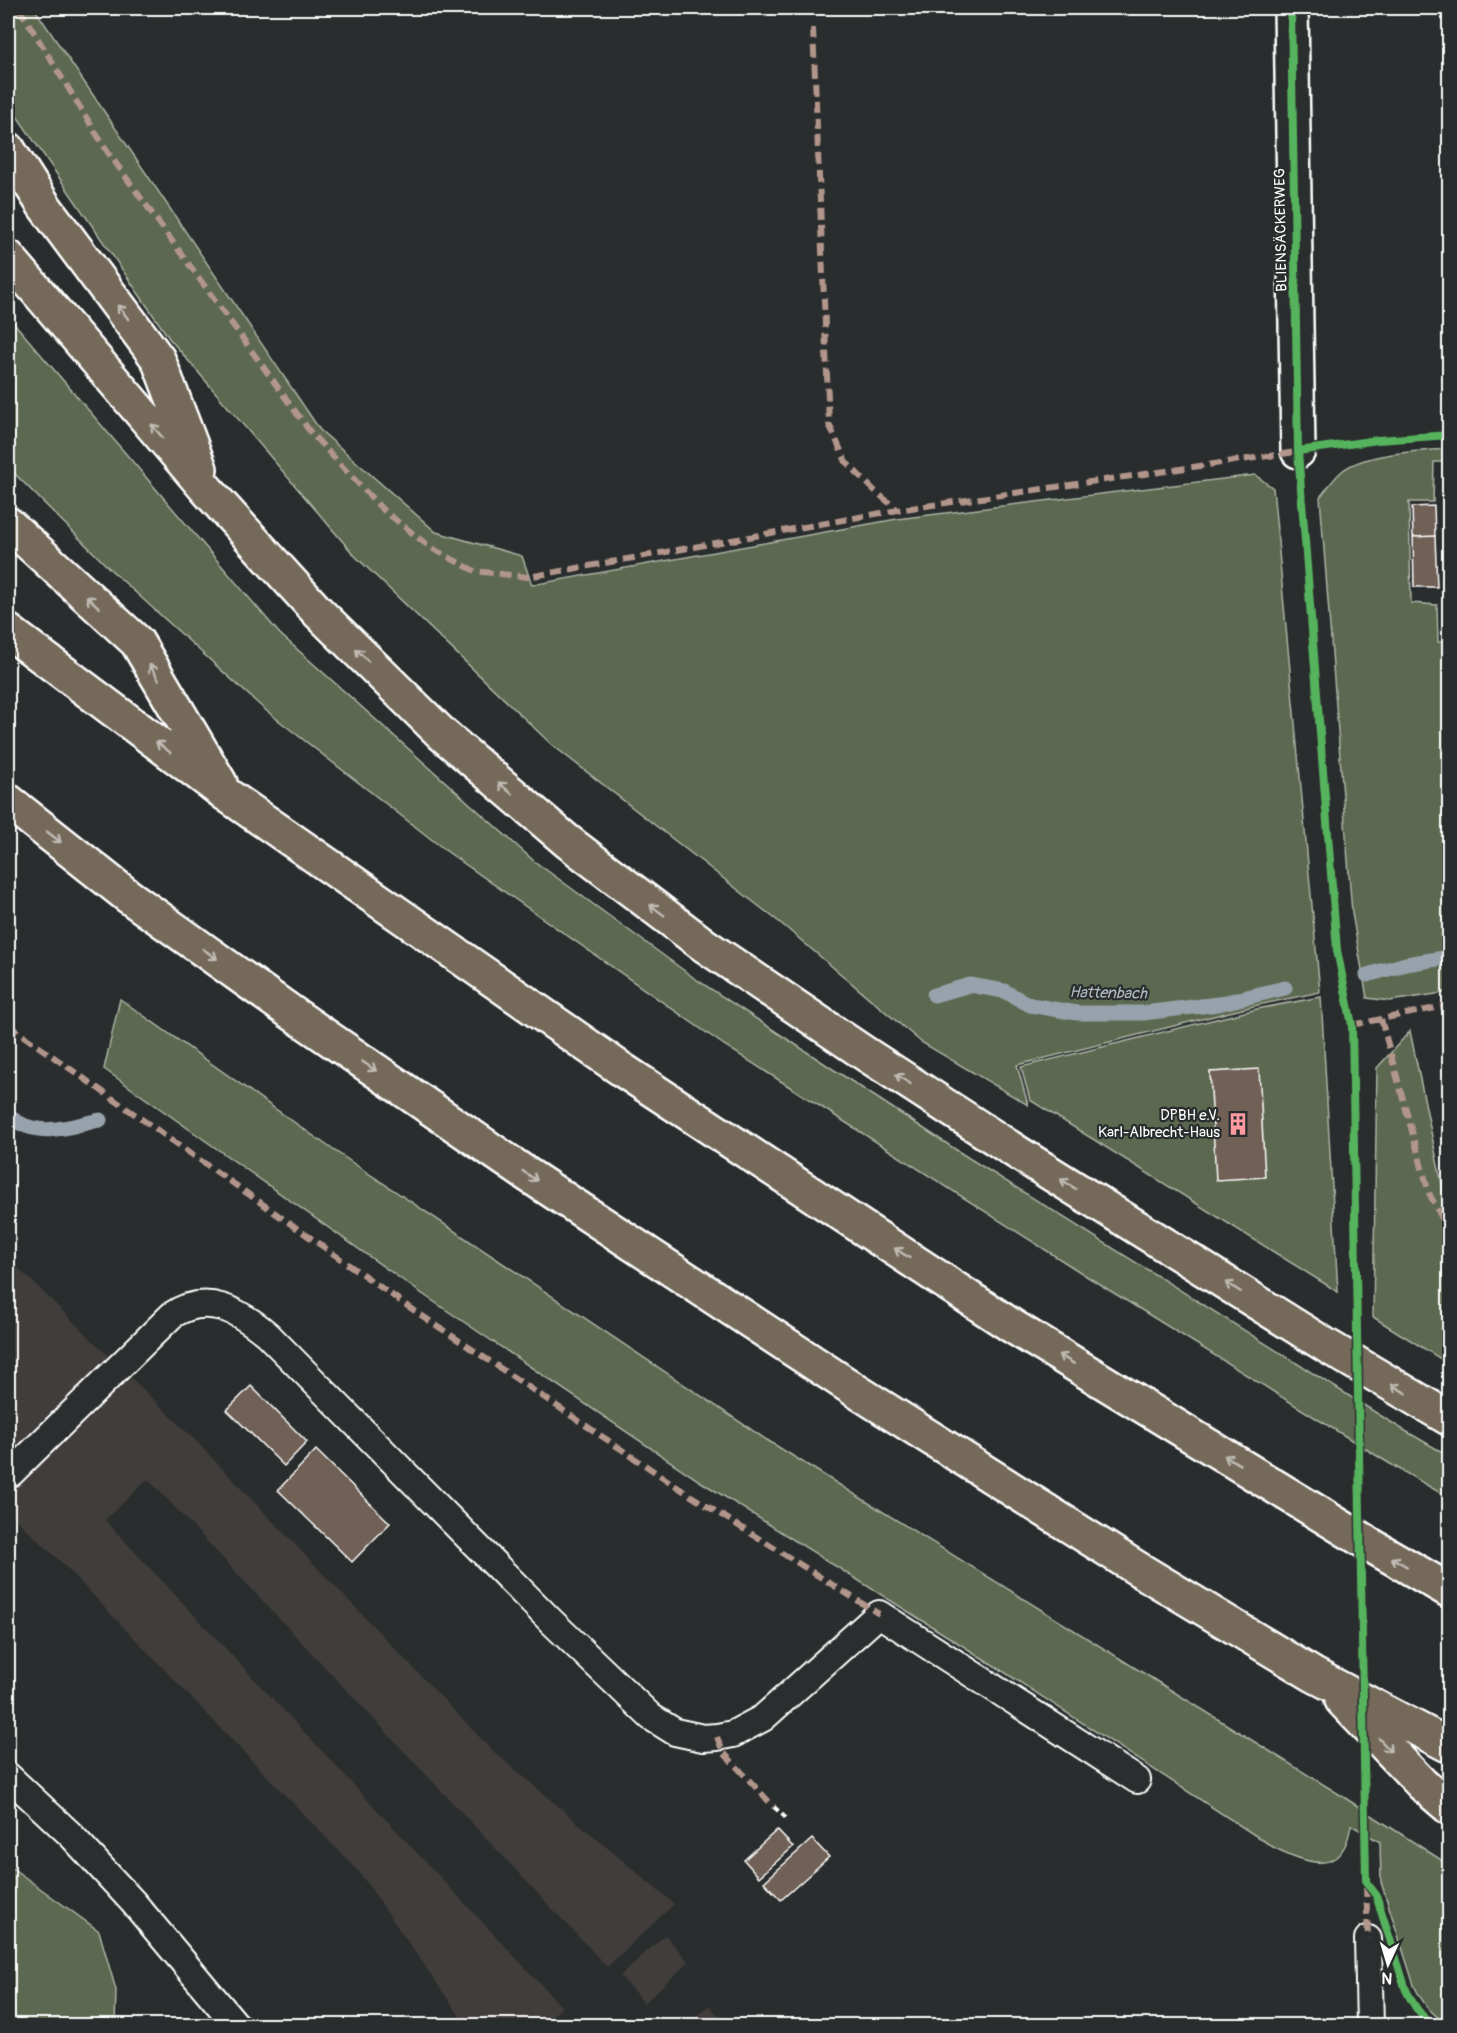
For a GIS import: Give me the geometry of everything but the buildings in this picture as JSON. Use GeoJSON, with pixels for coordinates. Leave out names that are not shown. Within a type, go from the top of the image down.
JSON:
{"type":"FeatureCollection","features":[{"type":"Feature","properties":{"kind":"highway"},"geometry":{"type":"LineString","coordinates":[[8,149],[45,207],[158,359],[208,491]]}},
{"type":"Feature","properties":{"kind":"highway"},"geometry":{"type":"LineString","coordinates":[[8,257],[208,491],[318,612],[442,734],[567,841],[704,945],[864,1053],[1018,1153],[1327,1346],[1449,1419]]}},
{"type":"Feature","properties":{"kind":"highway"},"geometry":{"type":"LineString","coordinates":[[8,524],[136,642],[226,795]]}},
{"type":"Feature","properties":{"kind":"highway"},"geometry":{"type":"LineString","coordinates":[[8,632],[226,795],[621,1069],[1012,1326],[1449,1591]]}},
{"type":"Feature","properties":{"kind":"highway"},"geometry":{"type":"LineString","coordinates":[[8,801],[157,916],[292,1013],[525,1173],[868,1398],[1135,1567],[1314,1675],[1449,1746]]}},
{"type":"Feature","properties":{"kind":"highway"},"geometry":{"type":"LineString","coordinates":[[1314,1675],[1348,1706],[1422,1784],[1449,1808]]}},
{"type":"Feature","properties":{"kind":"street","name":"BLIENSÄCKERWEG"},"geometry":{"type":"LineString","coordinates":[[1291,8],[1298,451]]}},
{"type":"Feature","properties":{"kind":"lane"},"geometry":{"type":"LineString","coordinates":[[11,1473],[172,1315],[183,1308],[219,1306],[243,1316],[267,1334],[551,1621],[651,1717],[675,1732],[717,1737],[733,1734],[764,1718],[879,1614],[1137,1780]]}},
{"type":"Feature","properties":{"kind":"lane"},"geometry":{"type":"LineString","coordinates":[[8,1776],[71,1835],[133,1902],[237,2025]]}},
{"type":"Feature","properties":{"kind":"lane"},"geometry":{"type":"LineString","coordinates":[[1368,1939],[1370,2025]]}},
{"type":"Feature","properties":{"kind":"path"},"geometry":{"type":"LineString","coordinates":[[774,1807],[788,1820]]}},
{"type":"Feature","properties":{"kind":"shaded area"},"geometry":{"type":"Polygon","coordinates":[[[8,1258],[193,1438],[492,1750],[674,1904],[607,1967],[148,1479],[105,1520],[562,2007],[543,2025],[466,2025],[359,1872],[60,1561],[8,1512],[8,1258]]]}},
{"type":"Feature","properties":{"kind":"shaded area"},"geometry":{"type":"Polygon","coordinates":[[[665,1935],[689,1962],[644,2003],[620,1976],[665,1935]]]}},
{"type":"Feature","properties":{"kind":"shaded area"},"geometry":{"type":"Polygon","coordinates":[[[709,2005],[727,2025],[686,2025],[709,2005]]]}},
{"type":"Feature","properties":{"kind":"green space"},"geometry":{"type":"Polygon","coordinates":[[[8,8],[34,8],[320,430],[436,532],[522,556],[532,585],[897,519],[1255,475],[1273,488],[1320,992],[1258,1005],[1017,1065],[1028,1105],[921,1042],[783,925],[551,744],[355,556],[169,338],[8,103],[8,8]]]}},
{"type":"Feature","properties":{"kind":"green space"},"geometry":{"type":"Polygon","coordinates":[[[8,316],[280,634],[534,861],[697,980],[964,1155],[1402,1429],[1449,1456],[1449,1498],[1088,1277],[724,1045],[449,853],[264,709],[113,572],[8,467],[8,316]]]}},
{"type":"Feature","properties":{"kind":"green space"},"geometry":{"type":"Polygon","coordinates":[[[1449,449],[1449,462],[1434,462],[1433,502],[1409,502],[1411,603],[1437,605],[1438,642],[1449,642],[1449,992],[1390,1001],[1367,998],[1352,913],[1320,497],[1341,472],[1363,461],[1392,454],[1449,449]]]}},
{"type":"Feature","properties":{"kind":"green space"},"geometry":{"type":"Polygon","coordinates":[[[1321,997],[1338,1292],[1030,1100],[1021,1067],[1257,1009],[1321,997]]]}},
{"type":"Feature","properties":{"kind":"green space"},"geometry":{"type":"Polygon","coordinates":[[[120,999],[332,1149],[767,1440],[1342,1796],[1449,1865],[1449,2024],[1428,2008],[1414,1985],[1381,1882],[1380,1842],[1351,1825],[1347,1842],[1332,1860],[1311,1862],[1273,1847],[995,1666],[698,1480],[418,1291],[104,1069],[120,999]]]}},
{"type":"Feature","properties":{"kind":"green space"},"geometry":{"type":"Polygon","coordinates":[[[1410,1031],[1445,1199],[1449,1207],[1449,1373],[1443,1370],[1446,1362],[1373,1317],[1377,1068],[1410,1031]]]}},
{"type":"Feature","properties":{"kind":"green space"},"geometry":{"type":"Polygon","coordinates":[[[8,1865],[99,1931],[116,1990],[115,2025],[8,2025],[8,1865]]]}},
{"type":"Feature","properties":{"kind":"waterway","name":"Hattenbach"},"geometry":{"type":"LineString","coordinates":[[1367,975],[1406,964],[1450,957]]}},
{"type":"Feature","properties":{"kind":"waterway","name":"Hattenbach"},"geometry":{"type":"LineString","coordinates":[[934,995],[970,985],[1004,991],[1030,1005],[1077,1013],[1143,1013],[1218,1004],[1285,988]]}},
{"type":"Feature","properties":{"kind":"waterway","name":"Hattenbach"},"geometry":{"type":"LineString","coordinates":[[8,1115],[30,1127],[52,1130],[100,1120]]}},
{"type":"Feature","properties":{"kind":"marked path"},"geometry":{"type":"LineString","coordinates":[[19,8],[107,151],[311,433],[382,509],[431,548],[475,571],[528,577],[898,510],[1303,451]]}},
{"type":"Feature","properties":{"kind":"marked path"},"geometry":{"type":"LineString","coordinates":[[813,28],[829,424],[846,462],[898,510]]}},
{"type":"Feature","properties":{"kind":"marked path"},"geometry":{"type":"LineString","coordinates":[[1352,1025],[1450,1005]]}},
{"type":"Feature","properties":{"kind":"marked path"},"geometry":{"type":"LineString","coordinates":[[1381,1019],[1429,1193],[1450,1234]]}},
{"type":"Feature","properties":{"kind":"marked path"},"geometry":{"type":"LineString","coordinates":[[8,1025],[406,1305],[688,1494],[879,1614]]}},
{"type":"Feature","properties":{"kind":"marked path"},"geometry":{"type":"LineString","coordinates":[[717,1737],[723,1752],[774,1807]]}},
{"type":"Feature","properties":{"kind":"marked path"},"geometry":{"type":"LineString","coordinates":[[1366,1885],[1368,1939]]}},
{"type":"Feature","properties":{"kind":"cycle path"},"geometry":{"type":"LineString","coordinates":[[1291,8],[1298,451],[1337,950],[1352,1025],[1366,1882],[1376,1895],[1406,1990],[1417,2010],[1433,2026]]}},
{"type":"Feature","properties":{"kind":"cycle path"},"geometry":{"type":"LineString","coordinates":[[1298,451],[1378,440],[1450,435]]}},
{"type":"Feature","properties":{"kind":"place","name":"DPBH e.V. Karl-Albrecht-Haus"},"geometry":{"type":"Point","coordinates":[1238,1124]}}]}
